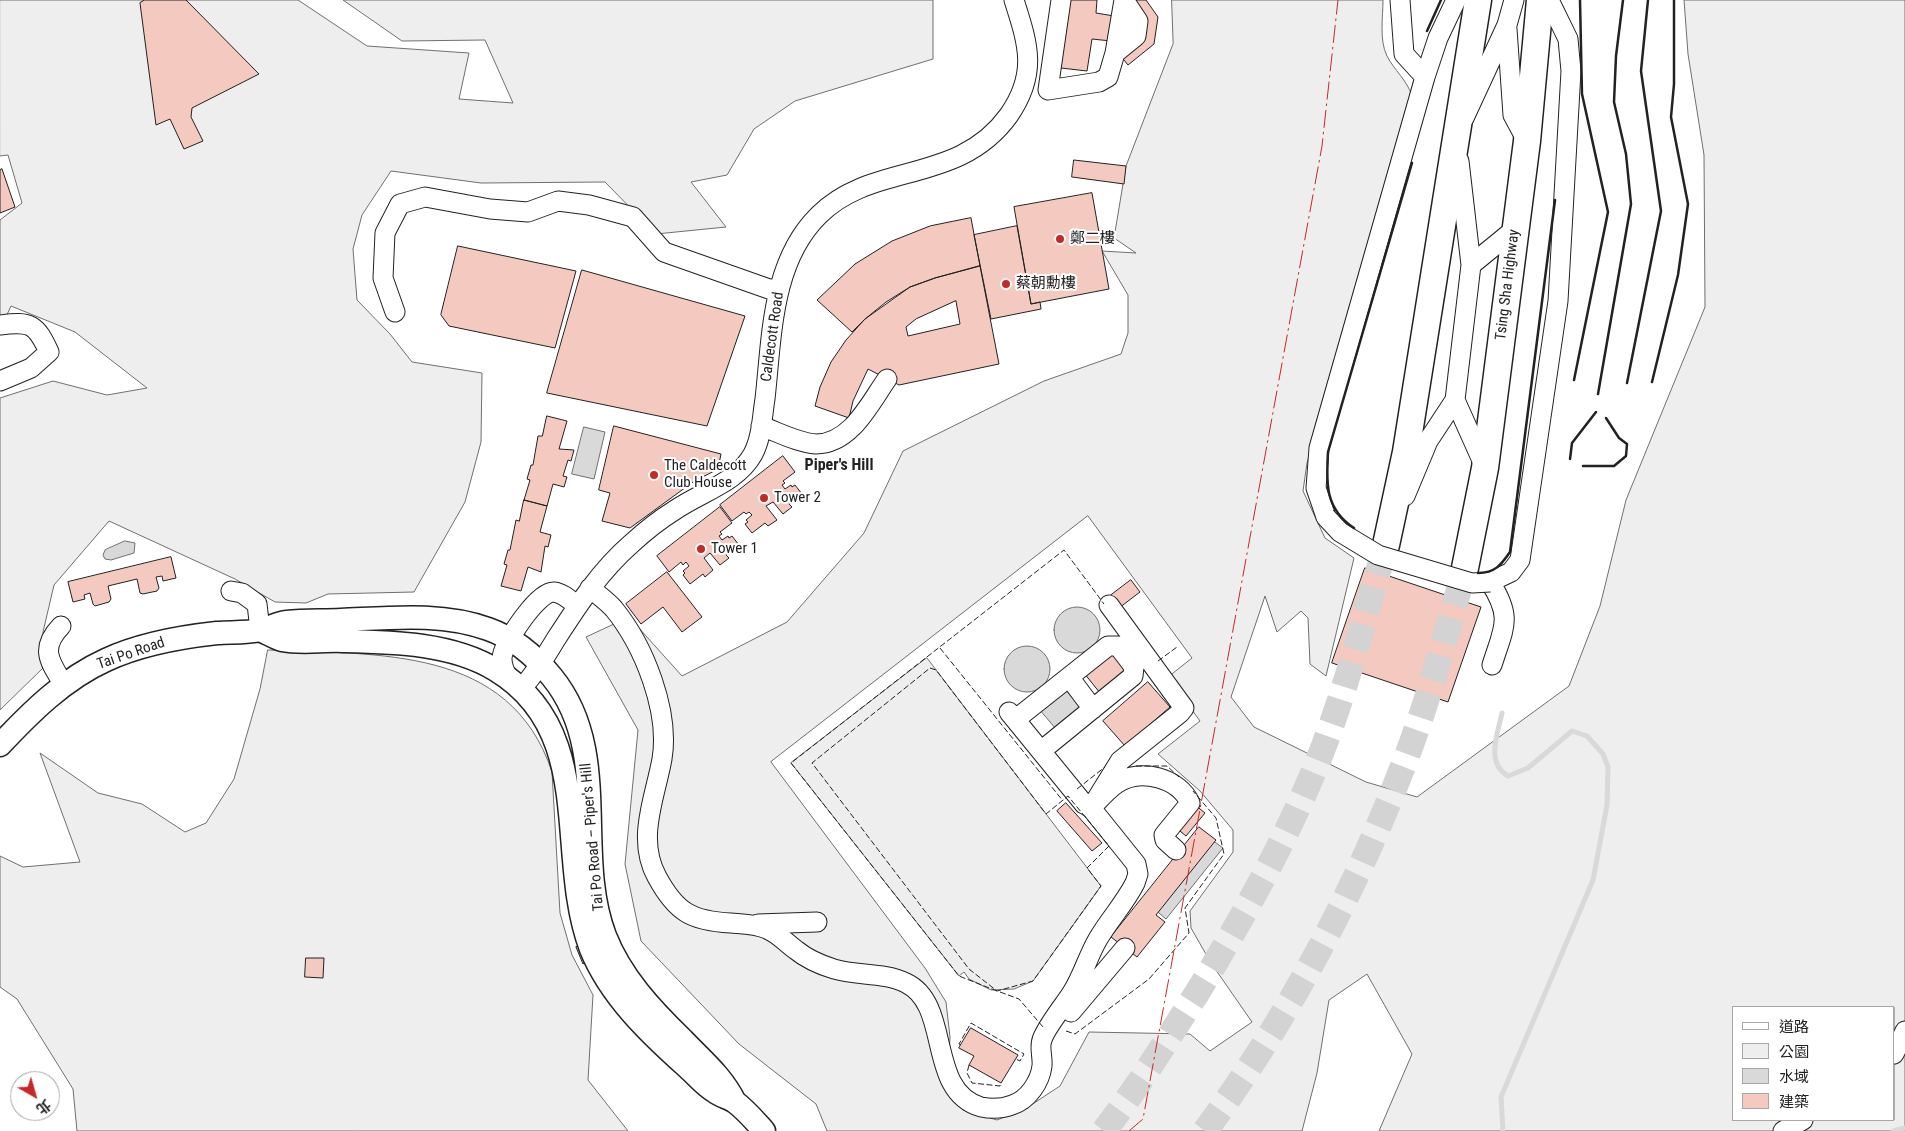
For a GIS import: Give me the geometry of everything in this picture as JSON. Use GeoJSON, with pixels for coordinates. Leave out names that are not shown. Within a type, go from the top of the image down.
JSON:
{"type":"FeatureCollection","features":[{"type":"Feature","properties":{"kind":"highway"},"geometry":{"type":"LineString","coordinates":[[1386,545],[1406,452],[1478,0]]}},
{"type":"Feature","properties":{"kind":"highway","name":"Tsing Sha Highway"},"geometry":{"type":"LineString","coordinates":[[1465,568],[1485,468],[1527,141],[1540,0]]}},
{"type":"Feature","properties":{"kind":"main road","name":"Tai Po Road"},"geometry":{"type":"LineString","coordinates":[[0,745],[26,718],[64,685],[106,659],[199,635],[260,630],[285,622],[422,618],[469,623],[511,639]]}},
{"type":"Feature","properties":{"kind":"main road","name":"Tai Po Road"},"geometry":{"type":"LineString","coordinates":[[260,630],[283,640],[379,642],[426,647],[480,662],[515,684]]}},
{"type":"Feature","properties":{"kind":"main road","name":"Tai Po Road – Piper's Hill"},"geometry":{"type":"LineString","coordinates":[[511,639],[541,664],[565,697],[584,742],[588,769],[594,889],[606,936],[629,979],[646,1002],[724,1080],[735,1102]]}},
{"type":"Feature","properties":{"kind":"main road","name":"Tai Po Road – Piper's Hill"},"geometry":{"type":"LineString","coordinates":[[515,684],[548,724],[562,758],[578,898],[584,926],[600,967],[622,1000],[658,1040],[714,1091],[735,1102],[764,1131]]}},
{"type":"Feature","properties":{"kind":"street","name":"Caldecott Road"},"geometry":{"type":"LineString","coordinates":[[515,684],[541,664],[590,588],[608,567],[651,527],[691,500],[736,474],[754,452],[761,426],[778,289],[803,235],[819,215],[832,204],[862,188],[953,161],[967,154],[993,135],[1012,110],[1019,96],[1028,64],[1029,51],[1014,0]]}},
{"type":"Feature","properties":{"kind":"street"},"geometry":{"type":"LineString","coordinates":[[1048,90],[1061,0]]}},
{"type":"Feature","properties":{"kind":"street"},"geometry":{"type":"LineString","coordinates":[[1019,96],[1099,82],[1108,77],[1115,53],[1124,0]]}},
{"type":"Feature","properties":{"kind":"street"},"geometry":{"type":"LineString","coordinates":[[1400,0],[1404,54],[1425,77]]}},
{"type":"Feature","properties":{"kind":"street"},"geometry":{"type":"LineString","coordinates":[[1456,0],[1438,38],[1425,77],[1319,448],[1316,488],[1326,517],[1340,532],[1378,555],[1472,583],[1490,582],[1511,572],[1520,560],[1558,300],[1571,71],[1568,39],[1549,0]]}},
{"type":"Feature","properties":{"kind":"street"},"geometry":{"type":"LineString","coordinates":[[1507,0],[1513,115],[1527,141]]}},
{"type":"Feature","properties":{"kind":"street"},"geometry":{"type":"LineString","coordinates":[[1386,545],[1428,441],[1455,400],[1471,265],[1456,131],[1470,110],[1507,25],[1514,0]]}},
{"type":"Feature","properties":{"kind":"street"},"geometry":{"type":"LineString","coordinates":[[395,312],[383,278],[385,232],[400,204],[425,197],[490,209],[528,212],[558,201],[589,205],[633,217],[664,252],[769,289],[778,289]]}},
{"type":"Feature","properties":{"kind":"street"},"geometry":{"type":"LineString","coordinates":[[1471,265],[1515,230]]}},
{"type":"Feature","properties":{"kind":"street"},"geometry":{"type":"LineString","coordinates":[[0,324],[28,323],[37,329],[49,352],[31,368],[0,381]]}},
{"type":"Feature","properties":{"kind":"street"},"geometry":{"type":"LineString","coordinates":[[761,426],[816,444],[837,439],[853,426],[887,379]]}},
{"type":"Feature","properties":{"kind":"street"},"geometry":{"type":"LineString","coordinates":[[1455,400],[1485,468]]}},
{"type":"Feature","properties":{"kind":"street"},"geometry":{"type":"LineString","coordinates":[[1490,582],[1502,600],[1506,614],[1492,665]]}},
{"type":"Feature","properties":{"kind":"street"},"geometry":{"type":"LineString","coordinates":[[590,588],[612,606],[622,620],[642,656],[661,703],[664,730],[662,758],[647,834],[647,847],[655,874],[670,899],[682,912],[724,923],[749,925],[817,922]]}},
{"type":"Feature","properties":{"kind":"street"},"geometry":{"type":"LineString","coordinates":[[231,591],[242,593],[257,604],[260,630]]}},
{"type":"Feature","properties":{"kind":"street"},"geometry":{"type":"LineString","coordinates":[[515,684],[502,662],[503,652],[534,604],[543,595],[553,592],[562,594],[578,606]]}},
{"type":"Feature","properties":{"kind":"street"},"geometry":{"type":"LineString","coordinates":[[1091,808],[1120,760],[1180,714],[1184,708],[1109,605]]}},
{"type":"Feature","properties":{"kind":"street"},"geometry":{"type":"LineString","coordinates":[[61,626],[48,643],[48,656],[64,685]]}},
{"type":"Feature","properties":{"kind":"street"},"geometry":{"type":"LineString","coordinates":[[1042,751],[1133,676],[1134,667],[1118,646],[1108,646],[1069,677],[1013,715],[1084,804],[1091,808],[1132,858],[1138,874],[1132,890],[1094,945],[1075,988],[1042,1039],[1042,1068]]}},
{"type":"Feature","properties":{"kind":"street"},"geometry":{"type":"LineString","coordinates":[[1069,677],[1094,709]]}},
{"type":"Feature","properties":{"kind":"street"},"geometry":{"type":"LineString","coordinates":[[1091,808],[1117,783],[1125,779],[1152,775],[1176,785],[1187,796],[1190,803],[1164,835],[1165,840],[1176,850]]}},
{"type":"Feature","properties":{"kind":"street"},"geometry":{"type":"LineString","coordinates":[[749,925],[776,933],[804,956],[836,970],[890,978],[907,983],[918,993],[930,1012],[934,1030],[955,1089],[964,1099],[975,1105],[987,1108],[998,1108],[1020,1102],[1031,1091],[1060,1029],[1075,1007],[1125,948]]}},
{"type":"Feature","properties":{"kind":"street"},"geometry":{"type":"LineString","coordinates":[[1895,1052],[1905,1031]]}},
{"type":"Feature","properties":{"kind":"street"},"geometry":{"type":"LineString","coordinates":[[1783,1131],[1801,1121]]}},
{"type":"Feature","properties":{"kind":"green space"},"geometry":{"type":"Polygon","coordinates":[[[0,0],[298,0],[367,46],[469,53],[459,99],[513,103],[485,40],[402,41],[343,0],[933,0],[933,59],[795,101],[754,129],[727,175],[691,182],[726,227],[656,234],[605,182],[481,183],[391,171],[362,215],[353,249],[357,300],[390,334],[412,362],[482,373],[481,442],[465,502],[414,592],[328,594],[306,603],[275,602],[235,579],[109,521],[54,585],[43,632],[44,667],[0,710],[0,398],[53,381],[107,395],[147,388],[75,332],[11,306],[0,330],[0,220],[22,203],[8,155],[0,156],[0,0]]]}},
{"type":"Feature","properties":{"kind":"green space"},"geometry":{"type":"Polygon","coordinates":[[[1172,0],[1383,0],[1382,36],[1385,50],[1412,96],[1307,463],[1303,491],[1325,538],[1354,558],[1326,676],[1310,664],[1308,618],[1301,611],[1277,632],[1265,596],[1231,697],[1254,727],[1366,782],[1417,797],[1569,686],[1600,606],[1626,500],[1705,307],[1704,155],[1688,54],[1684,0],[1905,0],[1905,1131],[1379,1131],[1412,1054],[1367,974],[1329,1000],[1317,1073],[1302,1131],[827,1131],[816,1104],[739,1044],[641,941],[625,864],[638,730],[586,637],[629,617],[682,676],[787,622],[864,533],[903,451],[1044,381],[1121,354],[1128,333],[1128,295],[1102,251],[1136,253],[1114,238],[1126,166],[1173,44],[1172,0]],[[1088,516],[771,762],[925,968],[946,1002],[950,1037],[949,1058],[957,1080],[963,1110],[997,1120],[1025,1109],[1060,1086],[1089,1032],[1190,1034],[1210,1051],[1252,1022],[1211,963],[1191,928],[1190,911],[1233,852],[1233,830],[1200,791],[1158,754],[1200,721],[1168,677],[1192,658],[1088,516]]]}},
{"type":"Feature","properties":{"kind":"green space"},"geometry":{"type":"Polygon","coordinates":[[[268,650],[352,653],[395,657],[435,665],[472,679],[505,700],[532,731],[552,772],[560,913],[572,955],[593,995],[588,1080],[628,1131],[77,1131],[73,1089],[17,999],[0,987],[0,856],[23,867],[80,862],[40,753],[98,793],[142,804],[185,832],[206,823],[234,779],[260,689],[268,650]]]}},
{"type":"Feature","properties":{"kind":"green space"},"geometry":{"type":"Polygon","coordinates":[[[927,658],[1101,886],[1033,981],[1014,989],[991,990],[969,979],[964,972],[959,976],[791,763],[927,658]]]}},
{"type":"Feature","properties":{"kind":"water"},"geometry":{"type":"Polygon","coordinates":[[[584,427],[605,432],[594,479],[572,474],[584,427]]]}},
{"type":"Feature","properties":{"kind":"water"},"geometry":{"type":"Polygon","coordinates":[[[125,541],[135,543],[134,553],[111,560],[105,559],[103,555],[105,550],[125,541]]]}},
{"type":"Feature","properties":{"kind":"water"},"geometry":{"type":"Polygon","coordinates":[[[1073,607],[1081,607],[1090,611],[1096,617],[1100,630],[1096,643],[1090,649],[1081,653],[1073,653],[1064,649],[1058,643],[1054,634],[1054,626],[1058,617],[1064,611],[1073,607]]]}},
{"type":"Feature","properties":{"kind":"water"},"geometry":{"type":"Polygon","coordinates":[[[1027,646],[1040,650],[1046,656],[1050,669],[1046,682],[1040,688],[1027,692],[1014,688],[1008,682],[1004,669],[1008,656],[1014,650],[1027,646]]]}},
{"type":"Feature","properties":{"kind":"water"},"geometry":{"type":"Polygon","coordinates":[[[1064,688],[1081,708],[1056,729],[1039,709],[1064,688]]]}},
{"type":"Feature","properties":{"kind":"water"},"geometry":{"type":"Polygon","coordinates":[[[1208,837],[1223,848],[1166,919],[1152,907],[1208,837]]]}},
{"type":"Feature","properties":{"kind":"building"},"geometry":{"type":"Polygon","coordinates":[[[145,0],[186,0],[259,74],[192,108],[191,117],[203,141],[184,149],[170,119],[156,125],[140,3],[145,0]]]}},
{"type":"Feature","properties":{"kind":"building"},"geometry":{"type":"Polygon","coordinates":[[[1070,0],[1097,0],[1096,13],[1114,16],[1111,41],[1092,39],[1087,71],[1061,68],[1070,0]]]}},
{"type":"Feature","properties":{"kind":"building"},"geometry":{"type":"Polygon","coordinates":[[[1129,0],[1146,0],[1158,17],[1154,44],[1128,65],[1120,55],[1129,0]]]}},
{"type":"Feature","properties":{"kind":"building"},"geometry":{"type":"Polygon","coordinates":[[[1074,160],[1126,166],[1124,184],[1072,177],[1074,160]]]}},
{"type":"Feature","properties":{"kind":"building"},"geometry":{"type":"Polygon","coordinates":[[[2,169],[15,207],[0,213],[0,170],[2,169]]]}},
{"type":"Feature","properties":{"kind":"building","name":"鄭二樓"},"geometry":{"type":"Polygon","coordinates":[[[1092,193],[1109,289],[1031,304],[1014,207],[1092,193]]]}},
{"type":"Feature","properties":{"kind":"building"},"geometry":{"type":"Polygon","coordinates":[[[971,218],[980,266],[910,287],[886,302],[852,332],[817,300],[855,264],[892,241],[930,226],[971,218]]]}},
{"type":"Feature","properties":{"kind":"building","name":"蔡朝勳樓"},"geometry":{"type":"Polygon","coordinates":[[[1017,226],[1031,304],[1040,302],[1041,309],[991,319],[974,235],[1017,226]]]}},
{"type":"Feature","properties":{"kind":"building"},"geometry":{"type":"Polygon","coordinates":[[[458,246],[576,271],[555,348],[449,326],[441,315],[458,246]]]}},
{"type":"Feature","properties":{"kind":"building"},"geometry":{"type":"Polygon","coordinates":[[[980,266],[999,364],[899,385],[868,369],[853,401],[849,418],[815,406],[820,387],[831,362],[846,340],[865,319],[910,287],[980,266]],[[956,301],[916,319],[906,327],[908,336],[960,324],[956,301]]]}},
{"type":"Feature","properties":{"kind":"building"},"geometry":{"type":"Polygon","coordinates":[[[582,270],[745,316],[707,426],[547,393],[582,270]]]}},
{"type":"Feature","properties":{"kind":"building"},"geometry":{"type":"Polygon","coordinates":[[[547,416],[567,421],[559,449],[574,450],[571,461],[568,460],[563,476],[567,477],[564,487],[553,484],[547,506],[524,500],[530,480],[527,479],[531,465],[533,465],[538,436],[542,436],[547,416]]]}},
{"type":"Feature","properties":{"kind":"building","name":"The Caldecott Club House"},"geometry":{"type":"Polygon","coordinates":[[[614,426],[721,454],[718,469],[693,482],[630,528],[602,521],[610,493],[599,490],[614,426]]]}},
{"type":"Feature","properties":{"kind":"building","name":"Tower 2"},"geometry":{"type":"Polygon","coordinates":[[[783,456],[795,472],[783,481],[785,483],[782,485],[785,489],[795,485],[802,494],[789,504],[792,507],[783,514],[773,502],[766,506],[777,520],[768,526],[765,523],[752,533],[745,524],[748,522],[746,520],[752,515],[749,512],[746,514],[744,512],[732,521],[720,505],[783,456]]]}},
{"type":"Feature","properties":{"kind":"building"},"geometry":{"type":"Polygon","coordinates":[[[524,500],[547,506],[540,532],[551,535],[548,547],[545,546],[541,572],[528,567],[521,591],[501,586],[507,565],[504,564],[508,550],[510,550],[516,520],[519,521],[524,500]]]}},
{"type":"Feature","properties":{"kind":"building","name":"Tower 1"},"geometry":{"type":"Polygon","coordinates":[[[720,507],[732,523],[720,532],[722,534],[719,536],[722,540],[732,536],[739,545],[726,555],[729,558],[720,565],[710,553],[704,558],[713,570],[705,577],[703,574],[690,584],[683,575],[685,573],[683,571],[689,566],[686,562],[683,565],[681,562],[669,572],[657,556],[720,507]]]}},
{"type":"Feature","properties":{"kind":"building"},"geometry":{"type":"Polygon","coordinates":[[[171,557],[176,578],[163,581],[162,576],[156,577],[159,588],[157,591],[140,593],[137,579],[108,586],[111,599],[109,602],[95,606],[90,593],[84,595],[85,599],[73,602],[68,582],[171,557]]]}},
{"type":"Feature","properties":{"kind":"building"},"geometry":{"type":"Polygon","coordinates":[[[1365,568],[1481,607],[1448,702],[1332,663],[1365,568]]]}},
{"type":"Feature","properties":{"kind":"building"},"geometry":{"type":"Polygon","coordinates":[[[667,572],[702,617],[682,632],[663,607],[641,624],[626,604],[667,572]]]}},
{"type":"Feature","properties":{"kind":"building"},"geometry":{"type":"Polygon","coordinates":[[[1131,580],[1140,592],[1119,608],[1110,596],[1131,580]]]}},
{"type":"Feature","properties":{"kind":"building"},"geometry":{"type":"Polygon","coordinates":[[[1115,648],[1131,668],[1100,693],[1084,673],[1115,648]]]}},
{"type":"Feature","properties":{"kind":"building"},"geometry":{"type":"Polygon","coordinates":[[[1148,682],[1170,707],[1125,746],[1103,721],[1148,682]]]}},
{"type":"Feature","properties":{"kind":"building"},"geometry":{"type":"Polygon","coordinates":[[[1066,803],[1102,843],[1092,851],[1057,811],[1066,803]]]}},
{"type":"Feature","properties":{"kind":"building"},"geometry":{"type":"Polygon","coordinates":[[[1194,804],[1205,813],[1186,836],[1175,827],[1194,804]]]}},
{"type":"Feature","properties":{"kind":"building"},"geometry":{"type":"Polygon","coordinates":[[[1199,827],[1216,840],[1156,915],[1165,922],[1137,957],[1111,937],[1199,827]]]}},
{"type":"Feature","properties":{"kind":"building"},"geometry":{"type":"Polygon","coordinates":[[[579,946],[586,962],[583,964],[576,947],[579,946]]]}},
{"type":"Feature","properties":{"kind":"building"},"geometry":{"type":"Polygon","coordinates":[[[306,958],[324,958],[323,978],[305,977],[306,958]]]}},
{"type":"Feature","properties":{"kind":"building"},"geometry":{"type":"Polygon","coordinates":[[[971,1028],[1018,1055],[1001,1083],[969,1065],[974,1056],[959,1048],[971,1028]]]}},
{"type":"Feature","properties":{"kind":"waterway"},"geometry":{"type":"LineString","coordinates":[[1502,713],[1496,738],[1495,756],[1501,770],[1508,776],[1528,768],[1572,731],[1587,736],[1603,754],[1608,767],[1607,805],[1593,880],[1501,1097],[1503,1131]]}},
{"type":"Feature","properties":{"kind":"waterway"},"geometry":{"type":"LineString","coordinates":[[1893,1131],[1905,1128]]}},
{"type":"Feature","properties":{"kind":"tunnel"},"geometry":{"type":"LineString","coordinates":[[1104,1131],[1197,993],[1230,937],[1292,821],[1328,735],[1386,545]]}},
{"type":"Feature","properties":{"kind":"tunnel"},"geometry":{"type":"LineString","coordinates":[[1205,1131],[1237,1086],[1295,993],[1370,847],[1419,723],[1465,568]]}},
{"type":"Feature","properties":{"kind":"fence"},"geometry":{"type":"LineString","coordinates":[[997,991],[959,976],[791,763],[1064,550],[1104,604]]}},
{"type":"Feature","properties":{"kind":"fence"},"geometry":{"type":"LineString","coordinates":[[1158,661],[1177,647]]}},
{"type":"Feature","properties":{"kind":"fence"},"geometry":{"type":"LineString","coordinates":[[940,648],[1063,801]]}},
{"type":"Feature","properties":{"kind":"fence"},"geometry":{"type":"LineString","coordinates":[[930,668],[936,670],[1046,814],[1068,796],[1109,846],[1087,868],[1101,886],[1033,981],[997,991],[969,969],[812,763],[930,668]]}},
{"type":"Feature","properties":{"kind":"fence"},"geometry":{"type":"LineString","coordinates":[[1136,766],[1167,766],[1179,777]]}},
{"type":"Feature","properties":{"kind":"fence"},"geometry":{"type":"LineString","coordinates":[[1077,789],[1105,767]]}},
{"type":"Feature","properties":{"kind":"fence"},"geometry":{"type":"LineString","coordinates":[[1066,1031],[1075,1034],[1149,979],[1189,933],[1185,908],[1224,854],[1216,818],[1193,791]]}},
{"type":"Feature","properties":{"kind":"fence"},"geometry":{"type":"LineString","coordinates":[[1000,992],[1019,999],[1043,1027]]}},
{"type":"Feature","properties":{"kind":"fence"},"geometry":{"type":"LineString","coordinates":[[961,1045],[959,1044],[971,1023],[1024,1054],[1020,1061],[1016,1059]]}},
{"type":"Feature","properties":{"kind":"fence"},"geometry":{"type":"LineString","coordinates":[[969,1065],[967,1073],[972,1083],[1000,1086],[1001,1083]]}},
{"type":"Feature","properties":{"kind":"wall"},"geometry":{"type":"LineString","coordinates":[[1427,31],[1441,0]]}},
{"type":"Feature","properties":{"kind":"wall"},"geometry":{"type":"LineString","coordinates":[[1574,380],[1608,212],[1582,94],[1580,0]]}},
{"type":"Feature","properties":{"kind":"wall"},"geometry":{"type":"LineString","coordinates":[[1598,394],[1631,204],[1626,154],[1614,102],[1616,56],[1623,0]]}},
{"type":"Feature","properties":{"kind":"wall"},"geometry":{"type":"LineString","coordinates":[[1627,383],[1661,211],[1641,71],[1648,0]]}},
{"type":"Feature","properties":{"kind":"wall"},"geometry":{"type":"LineString","coordinates":[[1652,382],[1678,275],[1688,204],[1671,117],[1674,84],[1674,0]]}},
{"type":"Feature","properties":{"kind":"wall"},"geometry":{"type":"LineString","coordinates":[[1354,528],[1344,521],[1337,512],[1329,494],[1327,474],[1328,452],[1412,163]]}},
{"type":"Feature","properties":{"kind":"wall"},"geometry":{"type":"LineString","coordinates":[[1478,573],[1493,570],[1504,561],[1510,552],[1555,200]]}},
{"type":"Feature","properties":{"kind":"wall"},"geometry":{"type":"LineString","coordinates":[[1570,459],[1572,443],[1596,412]]}},
{"type":"Feature","properties":{"kind":"wall"},"geometry":{"type":"LineString","coordinates":[[1583,466],[1614,466],[1626,456],[1627,444],[1619,438],[1606,418]]}},
{"type":"Feature","properties":{"kind":"power"},"geometry":{"type":"LineString","coordinates":[[1129,1131],[1143,1119],[1322,146],[1338,0]]}},
{"type":"Feature","properties":{"kind":"place","name":"鄭二樓"},"geometry":{"type":"Point","coordinates":[1060,239]}},
{"type":"Feature","properties":{"kind":"place","name":"蔡朝勳樓"},"geometry":{"type":"Point","coordinates":[1006,284]}},
{"type":"Feature","properties":{"kind":"place","name":"The Caldecott Club House"},"geometry":{"type":"Point","coordinates":[654,475]}},
{"type":"Feature","properties":{"kind":"place","name":"Tower 2"},"geometry":{"type":"Point","coordinates":[764,498]}},
{"type":"Feature","properties":{"kind":"place","name":"Tower 1"},"geometry":{"type":"Point","coordinates":[701,549]}},
{"type":"Feature","properties":{"kind":"district","name":"Piper's Hill"},"geometry":{"type":"Point","coordinates":[839,466]}}]}
